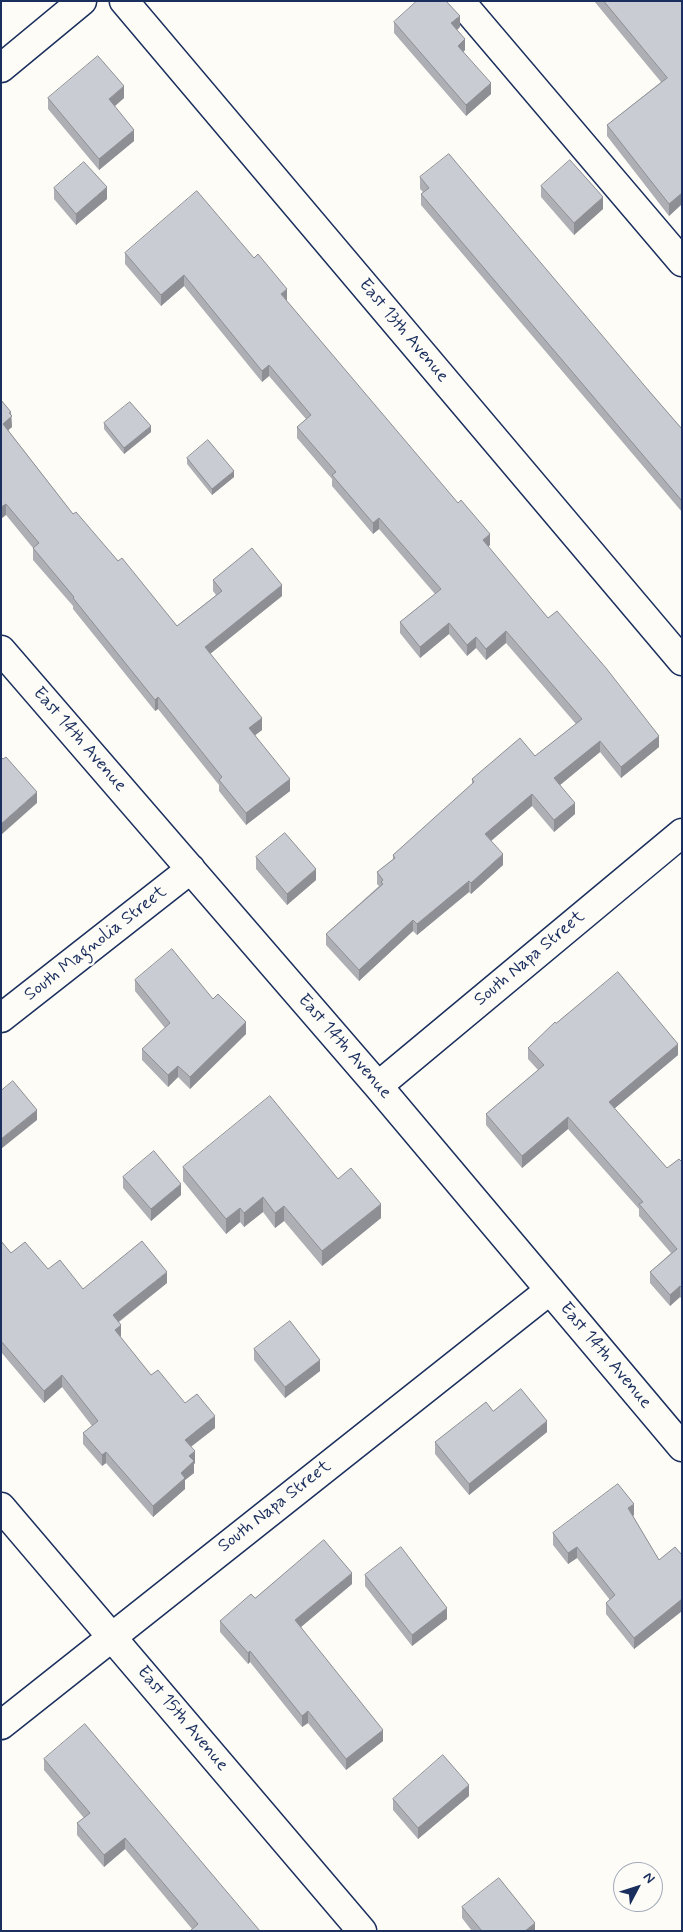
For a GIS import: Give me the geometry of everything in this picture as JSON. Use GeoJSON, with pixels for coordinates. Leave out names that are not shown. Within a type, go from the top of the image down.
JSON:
{"type":"FeatureCollection","features":[{"type":"Feature","properties":{"kind":"street"},"geometry":{"type":"LineString","coordinates":[[1,68],[82,1]]}},
{"type":"Feature","properties":{"kind":"street","name":"East 13th Avenue"},"geometry":{"type":"LineString","coordinates":[[124,1],[682,661]]}},
{"type":"Feature","properties":{"kind":"street"},"geometry":{"type":"LineString","coordinates":[[460,1],[682,262]]}},
{"type":"Feature","properties":{"kind":"street","name":"East 14th Avenue"},"geometry":{"type":"LineString","coordinates":[[1,650],[378,1086],[682,1447]]}},
{"type":"Feature","properties":{"kind":"street","name":"South Napa Street"},"geometry":{"type":"LineString","coordinates":[[378,1086],[682,833]]}},
{"type":"Feature","properties":{"kind":"street","name":"South Magnolia Street"},"geometry":{"type":"LineString","coordinates":[[1,1018],[191,869]]}},
{"type":"Feature","properties":{"kind":"street","name":"South Napa Street"},"geometry":{"type":"LineString","coordinates":[[1,1725],[550,1290]]}},
{"type":"Feature","properties":{"kind":"street","name":"East 15th Avenue"},"geometry":{"type":"LineString","coordinates":[[1,1506],[362,1931]]}},
{"type":"Feature","properties":{"kind":"building"},"geometry":{"type":"Polygon","coordinates":[[[417,1],[446,1],[460,16],[451,23],[465,39],[458,46],[491,83],[466,105],[394,22],[417,1]]]}},
{"type":"Feature","properties":{"kind":"building"},"geometry":{"type":"Polygon","coordinates":[[[604,1],[682,1],[682,193],[669,204],[607,125],[667,78],[604,1]]]}},
{"type":"Feature","properties":{"kind":"building"},"geometry":{"type":"Polygon","coordinates":[[[98,56],[124,86],[109,99],[134,130],[99,159],[48,98],[98,56]]]}},
{"type":"Feature","properties":{"kind":"building"},"geometry":{"type":"Polygon","coordinates":[[[449,154],[682,429],[682,501],[421,194],[429,188],[420,177],[449,154]]]}},
{"type":"Feature","properties":{"kind":"building"},"geometry":{"type":"Polygon","coordinates":[[[570,160],[603,197],[574,223],[541,186],[570,160]]]}},
{"type":"Feature","properties":{"kind":"building"},"geometry":{"type":"Polygon","coordinates":[[[84,162],[107,187],[76,214],[54,188],[84,162]]]}},
{"type":"Feature","properties":{"kind":"building"},"geometry":{"type":"Polygon","coordinates":[[[197,191],[254,258],[258,254],[287,289],[281,294],[458,503],[461,500],[490,534],[483,540],[548,618],[557,611],[606,668],[659,736],[621,767],[600,741],[554,778],[575,803],[554,820],[532,794],[485,834],[503,854],[471,883],[469,881],[417,924],[413,920],[359,970],[326,934],[383,884],[381,882],[383,880],[377,872],[395,858],[393,855],[474,782],[472,779],[520,738],[535,756],[582,719],[506,631],[486,649],[476,637],[467,645],[449,623],[420,647],[400,622],[441,589],[379,518],[373,523],[332,475],[336,472],[297,427],[311,415],[269,365],[262,371],[184,275],[161,295],[125,253],[197,191]]]}},
{"type":"Feature","properties":{"kind":"building"},"geometry":{"type":"Polygon","coordinates":[[[1,400],[12,416],[3,424],[73,514],[76,512],[118,561],[122,558],[177,626],[222,591],[213,580],[252,548],[282,585],[205,647],[262,718],[249,728],[290,779],[246,813],[219,780],[222,777],[158,697],[155,700],[33,548],[39,543],[6,504],[1,507],[1,400]]]}},
{"type":"Feature","properties":{"kind":"building"},"geometry":{"type":"Polygon","coordinates":[[[130,402],[151,426],[124,448],[104,423],[130,402]]]}},
{"type":"Feature","properties":{"kind":"building"},"geometry":{"type":"Polygon","coordinates":[[[208,440],[234,471],[212,489],[187,458],[208,440]]]}},
{"type":"Feature","properties":{"kind":"building"},"geometry":{"type":"Polygon","coordinates":[[[1,757],[3,759],[6,757],[37,792],[1,824],[1,757]]]}},
{"type":"Feature","properties":{"kind":"building"},"geometry":{"type":"Polygon","coordinates":[[[285,833],[316,869],[287,894],[256,857],[285,833]]]}},
{"type":"Feature","properties":{"kind":"building"},"geometry":{"type":"Polygon","coordinates":[[[172,949],[213,999],[218,994],[246,1022],[190,1077],[178,1066],[168,1075],[142,1049],[170,1023],[135,980],[172,949]]]}},
{"type":"Feature","properties":{"kind":"building"},"geometry":{"type":"Polygon","coordinates":[[[618,972],[678,1044],[609,1102],[667,1168],[679,1159],[682,1162],[682,1288],[680,1286],[670,1295],[650,1272],[677,1249],[639,1204],[643,1202],[568,1117],[522,1156],[486,1114],[544,1065],[528,1048],[555,1022],[618,972]]]}},
{"type":"Feature","properties":{"kind":"building"},"geometry":{"type":"Polygon","coordinates":[[[13,1081],[37,1110],[1,1139],[1,1091],[13,1081]]]}},
{"type":"Feature","properties":{"kind":"building"},"geometry":{"type":"Polygon","coordinates":[[[270,1096],[338,1179],[351,1168],[381,1204],[322,1251],[284,1206],[275,1213],[263,1197],[244,1213],[240,1208],[226,1219],[183,1167],[270,1096]]]}},
{"type":"Feature","properties":{"kind":"building"},"geometry":{"type":"Polygon","coordinates":[[[154,1151],[181,1184],[151,1209],[123,1177],[154,1151]]]}},
{"type":"Feature","properties":{"kind":"building"},"geometry":{"type":"Polygon","coordinates":[[[1,1241],[11,1253],[25,1242],[48,1269],[60,1260],[83,1289],[142,1241],[167,1272],[113,1315],[121,1325],[115,1330],[151,1375],[158,1370],[185,1403],[197,1394],[215,1416],[185,1440],[195,1451],[189,1456],[194,1461],[181,1473],[185,1478],[153,1506],[106,1452],[102,1455],[83,1433],[98,1421],[62,1375],[44,1391],[1,1341],[1,1241]]]}},
{"type":"Feature","properties":{"kind":"building"},"geometry":{"type":"Polygon","coordinates":[[[290,1321],[320,1360],[285,1387],[254,1349],[290,1321]]]}},
{"type":"Feature","properties":{"kind":"building"},"geometry":{"type":"Polygon","coordinates":[[[521,1389],[547,1421],[469,1484],[435,1442],[486,1402],[493,1411],[521,1389]]]}},
{"type":"Feature","properties":{"kind":"building"},"geometry":{"type":"Polygon","coordinates":[[[618,1484],[634,1504],[628,1508],[659,1560],[675,1547],[682,1555],[682,1599],[634,1638],[606,1603],[615,1595],[577,1547],[568,1553],[553,1533],[618,1484]]]}},
{"type":"Feature","properties":{"kind":"building"},"geometry":{"type":"Polygon","coordinates":[[[324,1540],[352,1573],[295,1620],[383,1730],[346,1759],[308,1711],[302,1716],[250,1651],[248,1653],[220,1621],[251,1594],[255,1598],[324,1540]]]}},
{"type":"Feature","properties":{"kind":"building"},"geometry":{"type":"Polygon","coordinates":[[[401,1547],[447,1608],[412,1635],[365,1575],[401,1547]]]}},
{"type":"Feature","properties":{"kind":"building"},"geometry":{"type":"Polygon","coordinates":[[[85,1724],[260,1931],[190,1931],[198,1924],[125,1838],[104,1855],[77,1823],[90,1813],[44,1759],[85,1724]]]}},
{"type":"Feature","properties":{"kind":"building"},"geometry":{"type":"Polygon","coordinates":[[[443,1755],[469,1785],[418,1828],[393,1799],[443,1755]]]}},
{"type":"Feature","properties":{"kind":"building"},"geometry":{"type":"Polygon","coordinates":[[[499,1878],[535,1923],[525,1931],[482,1931],[462,1907],[499,1878]]]}}]}
